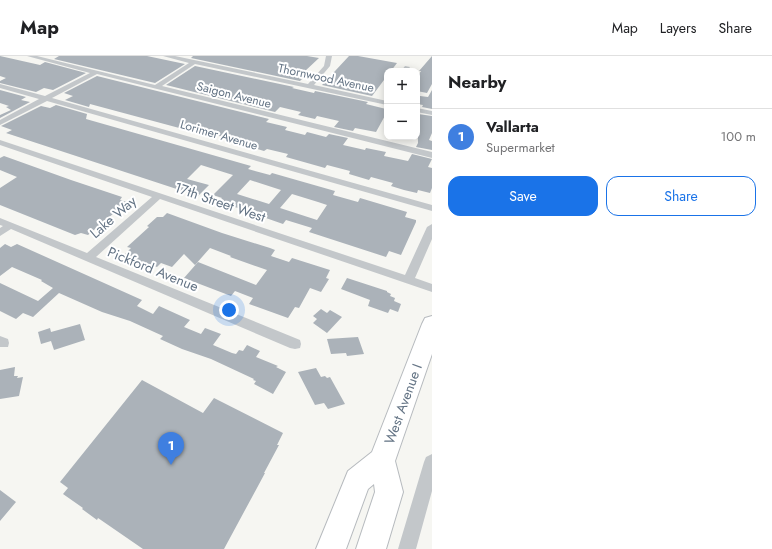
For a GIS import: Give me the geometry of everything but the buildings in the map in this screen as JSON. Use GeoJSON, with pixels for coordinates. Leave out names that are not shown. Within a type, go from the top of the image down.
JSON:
{"type":"FeatureCollection","features":[{"type":"Feature","properties":{"kind":"main road","name":"West Avenue I"},"geometry":{"type":"LineString","coordinates":[[330,549],[358,480],[382,461],[432,324]]}},
{"type":"Feature","properties":{"kind":"main road","name":"West Avenue I"},"geometry":{"type":"LineString","coordinates":[[371,549],[390,492],[382,461]]}},
{"type":"Feature","properties":{"kind":"street","name":"Saigon Avenue"},"geometry":{"type":"LineString","coordinates":[[30,56],[432,155]]}},
{"type":"Feature","properties":{"kind":"street","name":"Thornwood Avenue"},"geometry":{"type":"LineString","coordinates":[[166,56],[384,102]]}},
{"type":"Feature","properties":{"kind":"street"},"geometry":{"type":"LineString","coordinates":[[309,86],[327,66],[329,56]]}},
{"type":"Feature","properties":{"kind":"street"},"geometry":{"type":"LineString","coordinates":[[156,87],[194,62]]}},
{"type":"Feature","properties":{"kind":"street"},"geometry":{"type":"LineString","coordinates":[[0,123],[95,73]]}},
{"type":"Feature","properties":{"kind":"street","name":"Lorimer Avenue"},"geometry":{"type":"LineString","coordinates":[[0,86],[432,208]]}},
{"type":"Feature","properties":{"kind":"street"},"geometry":{"type":"LineString","coordinates":[[420,111],[432,113]]}},
{"type":"Feature","properties":{"kind":"street","name":"17th Street West"},"geometry":{"type":"LineString","coordinates":[[0,142],[432,288]]}},
{"type":"Feature","properties":{"kind":"street","name":"Lake Way"},"geometry":{"type":"LineString","coordinates":[[88,258],[158,196]]}},
{"type":"Feature","properties":{"kind":"street"},"geometry":{"type":"LineString","coordinates":[[0,232],[5,223]]}},
{"type":"Feature","properties":{"kind":"street","name":"Pickford Avenue"},"geometry":{"type":"LineString","coordinates":[[5,223],[295,344]]}},
{"type":"Feature","properties":{"kind":"street"},"geometry":{"type":"LineString","coordinates":[[408,280],[432,227]]}},
{"type":"Feature","properties":{"kind":"street"},"geometry":{"type":"LineString","coordinates":[[407,549],[432,462]]}},
{"type":"Feature","properties":{"kind":"place","name":"Vallarta"},"geometry":{"type":"Point","coordinates":[171,465]}}]}
